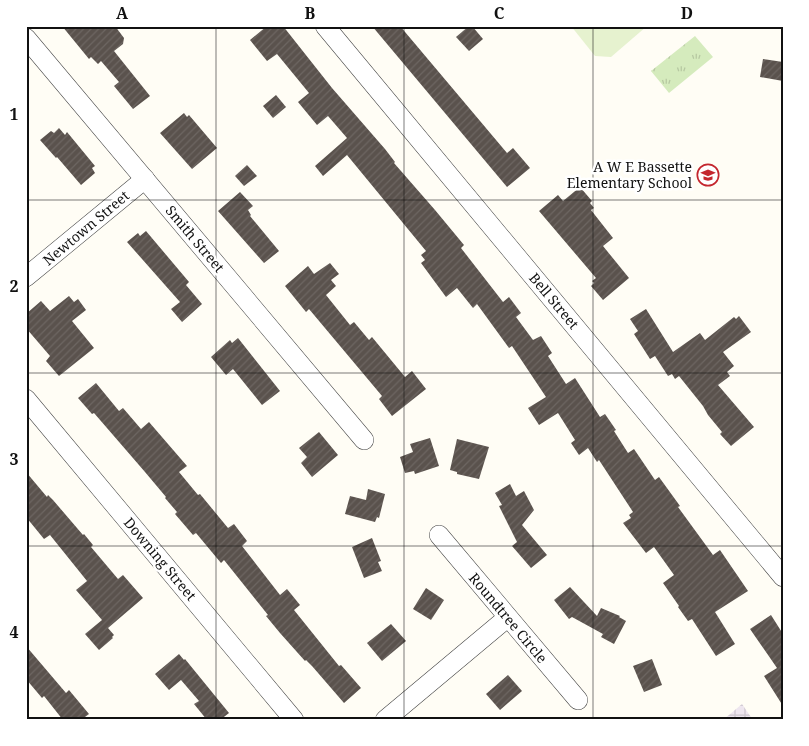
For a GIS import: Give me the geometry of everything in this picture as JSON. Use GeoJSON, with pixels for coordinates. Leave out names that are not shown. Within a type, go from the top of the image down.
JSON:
{"type":"FeatureCollection","features":[{"type":"Feature","properties":{"kind":"street","name":"Bell Street"},"geometry":{"type":"LineString","coordinates":[[325,26],[783,576]]}},
{"type":"Feature","properties":{"kind":"street","name":"Smith Street"},"geometry":{"type":"LineString","coordinates":[[26,38],[364,440]]}},
{"type":"Feature","properties":{"kind":"street","name":"Newtown Street"},"geometry":{"type":"LineString","coordinates":[[26,277],[145,179]]}},
{"type":"Feature","properties":{"kind":"street","name":"Downing Street"},"geometry":{"type":"LineString","coordinates":[[26,399],[294,720]]}},
{"type":"Feature","properties":{"kind":"street","name":"Roundtree Circle"},"geometry":{"type":"LineString","coordinates":[[439,536],[578,700]]}},
{"type":"Feature","properties":{"kind":"street"},"geometry":{"type":"LineString","coordinates":[[385,720],[507,618]]}},
{"type":"Feature","properties":{"kind":"shaded area"},"geometry":{"type":"Polygon","coordinates":[[[742,704],[753,720],[723,720],[742,704]]]}},
{"type":"Feature","properties":{"kind":"green space"},"geometry":{"type":"Polygon","coordinates":[[[571,26],[647,26],[611,57],[595,56],[571,26]]]}},
{"type":"Feature","properties":{"kind":"green space"},"geometry":{"type":"Polygon","coordinates":[[[695,36],[713,57],[669,93],[651,71],[695,36]]]}},
{"type":"Feature","properties":{"kind":"building"},"geometry":{"type":"Polygon","coordinates":[[[62,26],[115,26],[124,38],[123,44],[114,51],[150,96],[133,109],[114,86],[119,82],[101,61],[98,64],[91,57],[89,59],[62,26]]]}},
{"type":"Feature","properties":{"kind":"building"},"geometry":{"type":"Polygon","coordinates":[[[267,26],[283,26],[332,88],[464,245],[461,248],[503,302],[509,297],[521,313],[516,317],[533,340],[541,336],[552,353],[548,356],[566,384],[575,378],[600,417],[605,414],[628,453],[634,449],[655,480],[659,477],[713,555],[720,550],[748,591],[715,612],[735,644],[716,656],[692,619],[688,621],[663,583],[674,575],[654,547],[646,553],[623,523],[631,518],[629,515],[633,512],[599,460],[597,462],[588,448],[579,455],[571,443],[575,440],[558,413],[539,425],[528,408],[546,397],[512,346],[509,348],[477,304],[473,308],[457,288],[446,297],[421,263],[425,260],[421,255],[426,251],[347,155],[323,176],[315,166],[347,138],[328,116],[317,125],[298,102],[309,93],[277,54],[267,61],[250,40],[267,26]]]}},
{"type":"Feature","properties":{"kind":"building"},"geometry":{"type":"Polygon","coordinates":[[[372,26],[400,26],[507,153],[513,148],[530,168],[507,187],[372,26]]]}},
{"type":"Feature","properties":{"kind":"building"},"geometry":{"type":"Polygon","coordinates":[[[469,26],[472,26],[483,39],[469,51],[456,37],[469,26]]]}},
{"type":"Feature","properties":{"kind":"building"},"geometry":{"type":"Polygon","coordinates":[[[763,59],[783,62],[783,81],[760,77],[763,59]]]}},
{"type":"Feature","properties":{"kind":"building"},"geometry":{"type":"Polygon","coordinates":[[[276,95],[286,107],[273,118],[263,106],[276,95]]]}},
{"type":"Feature","properties":{"kind":"building"},"geometry":{"type":"Polygon","coordinates":[[[184,113],[187,117],[189,115],[217,148],[192,169],[160,133],[184,113]]]}},
{"type":"Feature","properties":{"kind":"building"},"geometry":{"type":"Polygon","coordinates":[[[59,128],[65,135],[67,132],[95,166],[92,168],[95,173],[81,185],[40,140],[51,131],[54,133],[59,128]]]}},
{"type":"Feature","properties":{"kind":"building"},"geometry":{"type":"Polygon","coordinates":[[[247,165],[257,176],[244,186],[235,176],[247,165]]]}},
{"type":"Feature","properties":{"kind":"building"},"geometry":{"type":"Polygon","coordinates":[[[580,187],[592,201],[590,203],[594,208],[591,210],[613,238],[603,246],[629,278],[603,300],[591,286],[594,283],[592,281],[596,278],[539,211],[558,195],[563,201],[580,187]]]}},
{"type":"Feature","properties":{"kind":"building"},"geometry":{"type":"Polygon","coordinates":[[[240,192],[253,206],[248,210],[250,216],[279,251],[264,263],[218,211],[240,192]]]}},
{"type":"Feature","properties":{"kind":"building"},"geometry":{"type":"Polygon","coordinates":[[[146,231],[189,282],[186,285],[202,304],[182,322],[171,309],[180,302],[127,242],[138,233],[140,236],[146,231]]]}},
{"type":"Feature","properties":{"kind":"building"},"geometry":{"type":"Polygon","coordinates":[[[330,263],[339,274],[331,280],[336,286],[326,295],[350,325],[354,322],[369,340],[372,337],[405,377],[412,371],[426,389],[392,416],[379,399],[382,396],[309,309],[306,312],[285,286],[308,266],[314,274],[330,263]]]}},
{"type":"Feature","properties":{"kind":"building"},"geometry":{"type":"Polygon","coordinates":[[[69,296],[74,302],[78,299],[86,310],[72,321],[94,348],[59,376],[46,361],[50,356],[26,328],[26,314],[41,301],[50,311],[69,296]]]}},
{"type":"Feature","properties":{"kind":"building"},"geometry":{"type":"Polygon","coordinates":[[[646,309],[673,352],[700,333],[705,340],[734,317],[736,319],[739,316],[751,332],[723,352],[734,366],[727,372],[730,376],[718,385],[754,427],[731,446],[720,434],[722,432],[679,376],[675,379],[672,374],[668,376],[655,356],[650,359],[634,334],[638,331],[630,319],[646,309]]]}},
{"type":"Feature","properties":{"kind":"building"},"geometry":{"type":"Polygon","coordinates":[[[238,338],[280,391],[262,405],[233,369],[226,375],[211,357],[230,340],[232,343],[238,338]]]}},
{"type":"Feature","properties":{"kind":"building"},"geometry":{"type":"Polygon","coordinates":[[[96,383],[119,411],[123,408],[141,429],[149,422],[187,466],[179,472],[228,528],[234,524],[247,541],[242,546],[280,595],[287,589],[300,605],[294,610],[339,666],[341,665],[361,688],[344,703],[280,633],[224,560],[221,563],[196,533],[193,535],[175,514],[177,512],[166,497],[94,413],[92,414],[78,398],[96,383]]]}},
{"type":"Feature","properties":{"kind":"building"},"geometry":{"type":"Polygon","coordinates":[[[319,432],[338,455],[312,477],[301,463],[307,457],[299,448],[319,432]]]}},
{"type":"Feature","properties":{"kind":"building"},"geometry":{"type":"Polygon","coordinates":[[[430,438],[439,466],[415,474],[414,471],[405,473],[400,457],[413,452],[410,444],[430,438]]]}},
{"type":"Feature","properties":{"kind":"building"},"geometry":{"type":"Polygon","coordinates":[[[457,439],[489,447],[479,479],[457,474],[457,472],[450,470],[457,439]]]}},
{"type":"Feature","properties":{"kind":"building"},"geometry":{"type":"Polygon","coordinates":[[[26,472],[47,497],[48,495],[84,534],[93,545],[91,547],[118,579],[123,575],[143,598],[108,628],[114,635],[113,638],[99,650],[85,634],[102,620],[76,590],[87,581],[50,535],[44,539],[26,517],[26,472]]]}},
{"type":"Feature","properties":{"kind":"building"},"geometry":{"type":"Polygon","coordinates":[[[510,484],[516,496],[524,491],[534,510],[522,525],[547,555],[531,568],[512,546],[517,542],[499,506],[502,505],[495,493],[510,484]]]}},
{"type":"Feature","properties":{"kind":"building"},"geometry":{"type":"Polygon","coordinates":[[[368,489],[385,494],[379,518],[377,517],[375,522],[345,514],[350,496],[366,500],[368,489]]]}},
{"type":"Feature","properties":{"kind":"building"},"geometry":{"type":"Polygon","coordinates":[[[372,538],[381,561],[378,562],[382,571],[364,578],[352,547],[372,538]]]}},
{"type":"Feature","properties":{"kind":"building"},"geometry":{"type":"Polygon","coordinates":[[[570,587],[597,616],[601,608],[620,616],[626,621],[614,644],[601,637],[603,634],[572,617],[569,619],[554,600],[570,587]]]}},
{"type":"Feature","properties":{"kind":"building"},"geometry":{"type":"Polygon","coordinates":[[[426,588],[444,600],[431,620],[413,609],[426,588]]]}},
{"type":"Feature","properties":{"kind":"building"},"geometry":{"type":"Polygon","coordinates":[[[771,615],[783,634],[783,706],[764,676],[777,668],[750,629],[771,615]]]}},
{"type":"Feature","properties":{"kind":"building"},"geometry":{"type":"Polygon","coordinates":[[[391,624],[406,641],[382,661],[367,643],[391,624]]]}},
{"type":"Feature","properties":{"kind":"building"},"geometry":{"type":"Polygon","coordinates":[[[26,646],[66,693],[69,690],[89,714],[81,720],[63,720],[44,696],[42,698],[26,679],[26,646]]]}},
{"type":"Feature","properties":{"kind":"building"},"geometry":{"type":"Polygon","coordinates":[[[179,654],[229,713],[220,720],[207,720],[194,704],[199,701],[181,680],[169,690],[155,674],[179,654]]]}},
{"type":"Feature","properties":{"kind":"building"},"geometry":{"type":"Polygon","coordinates":[[[652,659],[662,685],[644,692],[633,666],[652,659]]]}},
{"type":"Feature","properties":{"kind":"building"},"geometry":{"type":"Polygon","coordinates":[[[508,675],[522,691],[500,710],[486,694],[508,675]]]}},
{"type":"Feature","properties":{"kind":"place","name":"A W E Bassette Elementary School"},"geometry":{"type":"Point","coordinates":[708,175]}}]}
